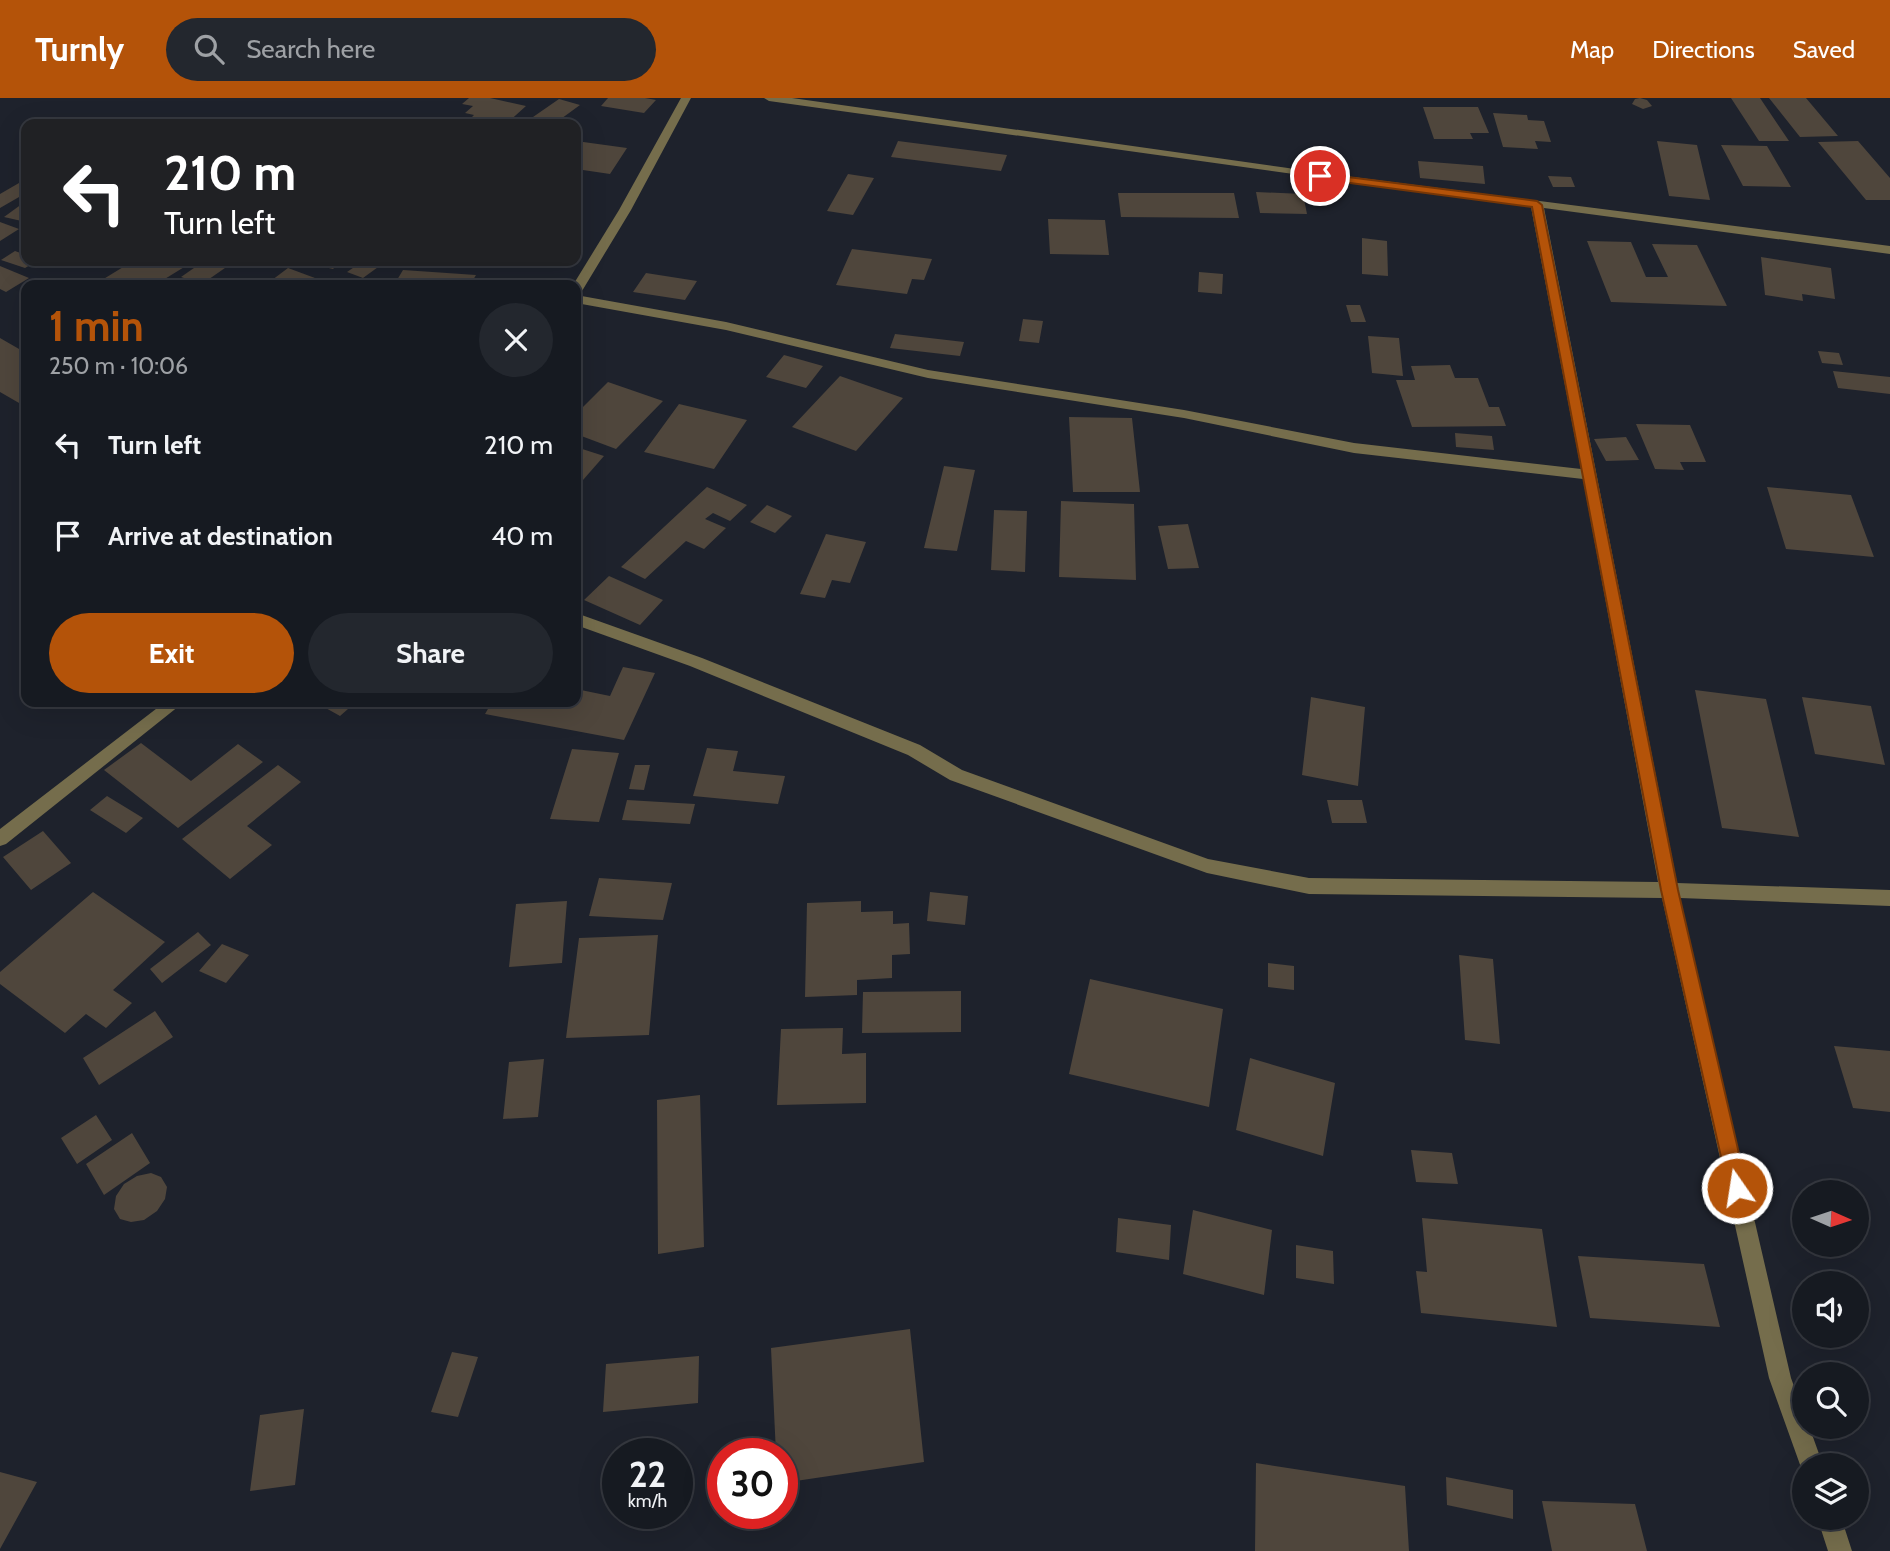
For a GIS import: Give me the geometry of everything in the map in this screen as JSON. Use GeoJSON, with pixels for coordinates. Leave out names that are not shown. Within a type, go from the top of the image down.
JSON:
{"type":"FeatureCollection","features":[{"type":"Feature","properties":{"kind":"street"},"geometry":{"type":"LineString","coordinates":[[581,283],[625,210],[686,98]]}},
{"type":"Feature","properties":{"kind":"street"},"geometry":{"type":"LineString","coordinates":[[769,98],[1537,205],[1890,250]]}},
{"type":"Feature","properties":{"kind":"street"},"geometry":{"type":"LineString","coordinates":[[1537,205],[1669,890],[1780,1378],[1807,1453]]}},
{"type":"Feature","properties":{"kind":"street"},"geometry":{"type":"LineString","coordinates":[[581,300],[726,326],[928,374],[1184,414],[1354,448],[1590,475]]}},
{"type":"Feature","properties":{"kind":"street"},"geometry":{"type":"LineString","coordinates":[[581,621],[696,662],[881,736],[914,750],[956,775],[1207,866],[1309,886],[1669,890],[1890,898]]}},
{"type":"Feature","properties":{"kind":"street"},"geometry":{"type":"LineString","coordinates":[[0,839],[170,707]]}},
{"type":"Feature","properties":{"kind":"street"},"geometry":{"type":"LineString","coordinates":[[1833,1530],[1840,1551]]}},
{"type":"Feature","properties":{"kind":"building"},"geometry":{"type":"Polygon","coordinates":[[[469,98],[490,98],[526,106],[512,119],[470,119],[474,115],[465,113],[473,106],[462,104],[469,98]]]}},
{"type":"Feature","properties":{"kind":"building"},"geometry":{"type":"Polygon","coordinates":[[[608,98],[656,100],[644,113],[601,106],[608,98]]]}},
{"type":"Feature","properties":{"kind":"building"},"geometry":{"type":"Polygon","coordinates":[[[1731,98],[1760,98],[1789,141],[1759,141],[1731,98]]]}},
{"type":"Feature","properties":{"kind":"building"},"geometry":{"type":"Polygon","coordinates":[[[1769,98],[1806,98],[1838,136],[1800,137],[1769,98]]]}},
{"type":"Feature","properties":{"kind":"building"},"geometry":{"type":"Polygon","coordinates":[[[559,99],[580,105],[561,119],[533,117],[559,99]]]}},
{"type":"Feature","properties":{"kind":"building"},"geometry":{"type":"Polygon","coordinates":[[[1635,99],[1647,100],[1652,106],[1643,109],[1632,104],[1635,99]]]}},
{"type":"Feature","properties":{"kind":"building"},"geometry":{"type":"Polygon","coordinates":[[[1423,107],[1478,107],[1489,133],[1470,133],[1473,139],[1434,139],[1423,107]]]}},
{"type":"Feature","properties":{"kind":"building"},"geometry":{"type":"Polygon","coordinates":[[[1493,113],[1527,115],[1528,120],[1544,121],[1551,142],[1535,141],[1538,149],[1503,147],[1493,113]]]}},
{"type":"Feature","properties":{"kind":"building"},"geometry":{"type":"Polygon","coordinates":[[[898,141],[1007,155],[1001,171],[891,157],[898,141]]]}},
{"type":"Feature","properties":{"kind":"building"},"geometry":{"type":"Polygon","coordinates":[[[1657,141],[1697,145],[1710,200],[1669,196],[1657,141]]]}},
{"type":"Feature","properties":{"kind":"building"},"geometry":{"type":"Polygon","coordinates":[[[1858,141],[1890,178],[1890,200],[1866,200],[1818,142],[1858,141]]]}},
{"type":"Feature","properties":{"kind":"building"},"geometry":{"type":"Polygon","coordinates":[[[581,142],[627,148],[610,174],[581,170],[581,142]]]}},
{"type":"Feature","properties":{"kind":"building"},"geometry":{"type":"Polygon","coordinates":[[[1721,145],[1767,146],[1791,187],[1743,186],[1721,145]]]}},
{"type":"Feature","properties":{"kind":"building"},"geometry":{"type":"Polygon","coordinates":[[[1418,161],[1483,166],[1485,184],[1420,178],[1418,161]]]}},
{"type":"Feature","properties":{"kind":"building"},"geometry":{"type":"Polygon","coordinates":[[[848,174],[874,178],[853,215],[827,211],[848,174]]]}},
{"type":"Feature","properties":{"kind":"building"},"geometry":{"type":"Polygon","coordinates":[[[1548,176],[1571,177],[1575,187],[1553,187],[1548,176]]]}},
{"type":"Feature","properties":{"kind":"building"},"geometry":{"type":"Polygon","coordinates":[[[21,184],[21,196],[0,208],[0,194],[21,184]]]}},
{"type":"Feature","properties":{"kind":"building"},"geometry":{"type":"Polygon","coordinates":[[[1256,192],[1303,194],[1307,214],[1260,213],[1256,192]]]}},
{"type":"Feature","properties":{"kind":"building"},"geometry":{"type":"Polygon","coordinates":[[[1118,193],[1234,193],[1239,218],[1121,217],[1118,193]]]}},
{"type":"Feature","properties":{"kind":"building"},"geometry":{"type":"Polygon","coordinates":[[[21,205],[21,221],[4,217],[21,205]]]}},
{"type":"Feature","properties":{"kind":"building"},"geometry":{"type":"Polygon","coordinates":[[[1048,219],[1105,220],[1109,255],[1050,254],[1048,219]]]}},
{"type":"Feature","properties":{"kind":"building"},"geometry":{"type":"Polygon","coordinates":[[[0,222],[19,229],[0,241],[0,222]]]}},
{"type":"Feature","properties":{"kind":"building"},"geometry":{"type":"Polygon","coordinates":[[[1362,238],[1387,241],[1388,276],[1362,274],[1362,238]]]}},
{"type":"Feature","properties":{"kind":"building"},"geometry":{"type":"Polygon","coordinates":[[[1587,241],[1631,242],[1646,277],[1668,277],[1652,244],[1697,245],[1727,306],[1611,302],[1587,241]]]}},
{"type":"Feature","properties":{"kind":"building"},"geometry":{"type":"Polygon","coordinates":[[[852,249],[932,259],[924,280],[912,279],[907,294],[836,285],[852,249]]]}},
{"type":"Feature","properties":{"kind":"building"},"geometry":{"type":"Polygon","coordinates":[[[15,251],[21,253],[21,266],[28,266],[25,268],[1,260],[15,251]]]}},
{"type":"Feature","properties":{"kind":"building"},"geometry":{"type":"Polygon","coordinates":[[[1761,257],[1831,268],[1835,299],[1802,294],[1803,301],[1765,295],[1761,257]]]}},
{"type":"Feature","properties":{"kind":"building"},"geometry":{"type":"Polygon","coordinates":[[[0,266],[29,278],[21,280],[21,283],[6,292],[0,289],[0,266]]]}},
{"type":"Feature","properties":{"kind":"building"},"geometry":{"type":"Polygon","coordinates":[[[125,266],[186,266],[163,280],[102,280],[125,266]]]}},
{"type":"Feature","properties":{"kind":"building"},"geometry":{"type":"Polygon","coordinates":[[[197,266],[228,266],[208,280],[181,277],[197,266]]]}},
{"type":"Feature","properties":{"kind":"building"},"geometry":{"type":"Polygon","coordinates":[[[356,266],[380,266],[363,278],[347,272],[356,266]]]}},
{"type":"Feature","properties":{"kind":"building"},"geometry":{"type":"Polygon","coordinates":[[[288,268],[315,278],[312,280],[272,280],[288,268]]]}},
{"type":"Feature","properties":{"kind":"building"},"geometry":{"type":"Polygon","coordinates":[[[403,270],[476,275],[473,280],[397,280],[403,270]]]}},
{"type":"Feature","properties":{"kind":"building"},"geometry":{"type":"Polygon","coordinates":[[[1199,272],[1223,274],[1222,294],[1198,292],[1199,272]]]}},
{"type":"Feature","properties":{"kind":"building"},"geometry":{"type":"Polygon","coordinates":[[[646,273],[697,281],[685,300],[633,292],[646,273]]]}},
{"type":"Feature","properties":{"kind":"building"},"geometry":{"type":"Polygon","coordinates":[[[1346,305],[1360,305],[1366,322],[1351,322],[1346,305]]]}},
{"type":"Feature","properties":{"kind":"building"},"geometry":{"type":"Polygon","coordinates":[[[1023,319],[1043,321],[1039,343],[1019,341],[1023,319]]]}},
{"type":"Feature","properties":{"kind":"building"},"geometry":{"type":"Polygon","coordinates":[[[895,334],[964,342],[960,356],[890,348],[895,334]]]}},
{"type":"Feature","properties":{"kind":"building"},"geometry":{"type":"Polygon","coordinates":[[[1368,336],[1399,338],[1403,376],[1372,373],[1368,336]]]}},
{"type":"Feature","properties":{"kind":"building"},"geometry":{"type":"Polygon","coordinates":[[[0,338],[21,350],[21,404],[0,392],[0,338]]]}},
{"type":"Feature","properties":{"kind":"building"},"geometry":{"type":"Polygon","coordinates":[[[1818,351],[1839,353],[1843,365],[1822,363],[1818,351]]]}},
{"type":"Feature","properties":{"kind":"building"},"geometry":{"type":"Polygon","coordinates":[[[784,355],[823,366],[806,388],[766,377],[784,355]]]}},
{"type":"Feature","properties":{"kind":"building"},"geometry":{"type":"Polygon","coordinates":[[[1450,365],[1455,378],[1478,378],[1489,407],[1499,407],[1506,426],[1412,427],[1396,380],[1415,380],[1411,366],[1450,365]]]}},
{"type":"Feature","properties":{"kind":"building"},"geometry":{"type":"Polygon","coordinates":[[[1833,371],[1890,377],[1890,394],[1838,388],[1833,371]]]}},
{"type":"Feature","properties":{"kind":"building"},"geometry":{"type":"Polygon","coordinates":[[[840,376],[903,398],[856,451],[792,427],[840,376]]]}},
{"type":"Feature","properties":{"kind":"building"},"geometry":{"type":"Polygon","coordinates":[[[608,382],[663,401],[616,449],[581,436],[581,409],[608,382]]]}},
{"type":"Feature","properties":{"kind":"building"},"geometry":{"type":"Polygon","coordinates":[[[679,404],[747,420],[714,469],[644,452],[679,404]]]}},
{"type":"Feature","properties":{"kind":"building"},"geometry":{"type":"Polygon","coordinates":[[[1069,417],[1132,418],[1140,492],[1073,492],[1069,417]]]}},
{"type":"Feature","properties":{"kind":"building"},"geometry":{"type":"Polygon","coordinates":[[[1636,424],[1690,425],[1706,462],[1680,462],[1684,470],[1655,469],[1636,424]]]}},
{"type":"Feature","properties":{"kind":"building"},"geometry":{"type":"Polygon","coordinates":[[[1455,433],[1492,436],[1494,450],[1456,447],[1455,433]]]}},
{"type":"Feature","properties":{"kind":"building"},"geometry":{"type":"Polygon","coordinates":[[[1626,437],[1639,460],[1606,461],[1594,439],[1626,437]]]}},
{"type":"Feature","properties":{"kind":"building"},"geometry":{"type":"Polygon","coordinates":[[[581,449],[604,456],[581,482],[581,449]]]}},
{"type":"Feature","properties":{"kind":"building"},"geometry":{"type":"Polygon","coordinates":[[[944,466],[975,470],[957,551],[924,548],[944,466]]]}},
{"type":"Feature","properties":{"kind":"building"},"geometry":{"type":"Polygon","coordinates":[[[707,487],[747,505],[730,521],[713,513],[705,519],[726,528],[704,549],[686,541],[645,579],[621,567],[707,487]]]}},
{"type":"Feature","properties":{"kind":"building"},"geometry":{"type":"Polygon","coordinates":[[[1767,487],[1851,495],[1874,557],[1786,549],[1767,487]]]}},
{"type":"Feature","properties":{"kind":"building"},"geometry":{"type":"Polygon","coordinates":[[[1061,501],[1134,504],[1136,580],[1059,577],[1061,501]]]}},
{"type":"Feature","properties":{"kind":"building"},"geometry":{"type":"Polygon","coordinates":[[[767,505],[792,516],[775,533],[750,522],[767,505]]]}},
{"type":"Feature","properties":{"kind":"building"},"geometry":{"type":"Polygon","coordinates":[[[994,510],[1027,511],[1025,572],[991,570],[994,510]]]}},
{"type":"Feature","properties":{"kind":"building"},"geometry":{"type":"Polygon","coordinates":[[[1188,524],[1199,568],[1168,569],[1158,526],[1188,524]]]}},
{"type":"Feature","properties":{"kind":"building"},"geometry":{"type":"Polygon","coordinates":[[[826,534],[866,542],[850,583],[832,580],[825,598],[800,594],[826,534]]]}},
{"type":"Feature","properties":{"kind":"building"},"geometry":{"type":"Polygon","coordinates":[[[609,576],[663,600],[640,625],[584,600],[609,576]]]}},
{"type":"Feature","properties":{"kind":"building"},"geometry":{"type":"Polygon","coordinates":[[[623,667],[655,673],[624,740],[485,714],[489,707],[581,707],[581,690],[610,696],[623,667]]]}},
{"type":"Feature","properties":{"kind":"building"},"geometry":{"type":"Polygon","coordinates":[[[1695,690],[1766,699],[1799,837],[1722,828],[1695,690]]]}},
{"type":"Feature","properties":{"kind":"building"},"geometry":{"type":"Polygon","coordinates":[[[1311,697],[1365,707],[1358,786],[1302,775],[1311,697]]]}},
{"type":"Feature","properties":{"kind":"building"},"geometry":{"type":"Polygon","coordinates":[[[1802,697],[1871,706],[1885,765],[1815,754],[1802,697]]]}},
{"type":"Feature","properties":{"kind":"building"},"geometry":{"type":"Polygon","coordinates":[[[324,707],[350,707],[340,716],[324,707]]]}},
{"type":"Feature","properties":{"kind":"building"},"geometry":{"type":"Polygon","coordinates":[[[141,743],[191,781],[238,744],[263,762],[178,828],[104,770],[141,743]]]}},
{"type":"Feature","properties":{"kind":"building"},"geometry":{"type":"Polygon","coordinates":[[[707,748],[738,751],[733,771],[785,776],[778,804],[693,796],[707,748]]]}},
{"type":"Feature","properties":{"kind":"building"},"geometry":{"type":"Polygon","coordinates":[[[572,749],[619,753],[599,822],[550,819],[572,749]]]}},
{"type":"Feature","properties":{"kind":"building"},"geometry":{"type":"Polygon","coordinates":[[[278,765],[301,782],[247,826],[272,845],[230,879],[182,839],[278,765]]]}},
{"type":"Feature","properties":{"kind":"building"},"geometry":{"type":"Polygon","coordinates":[[[635,765],[650,765],[644,790],[629,789],[635,765]]]}},
{"type":"Feature","properties":{"kind":"building"},"geometry":{"type":"Polygon","coordinates":[[[107,796],[143,818],[126,833],[90,810],[107,796]]]}},
{"type":"Feature","properties":{"kind":"building"},"geometry":{"type":"Polygon","coordinates":[[[627,800],[695,804],[690,824],[622,820],[627,800]]]}},
{"type":"Feature","properties":{"kind":"building"},"geometry":{"type":"Polygon","coordinates":[[[1327,800],[1362,800],[1367,823],[1332,823],[1327,800]]]}},
{"type":"Feature","properties":{"kind":"building"},"geometry":{"type":"Polygon","coordinates":[[[43,831],[71,863],[31,890],[3,857],[43,831]]]}},
{"type":"Feature","properties":{"kind":"building"},"geometry":{"type":"Polygon","coordinates":[[[599,878],[672,883],[663,920],[589,916],[599,878]]]}},
{"type":"Feature","properties":{"kind":"building"},"geometry":{"type":"Polygon","coordinates":[[[93,892],[165,942],[113,990],[132,1003],[106,1028],[86,1014],[65,1033],[0,984],[0,972],[93,892]]]}},
{"type":"Feature","properties":{"kind":"building"},"geometry":{"type":"Polygon","coordinates":[[[930,892],[968,896],[965,925],[927,921],[930,892]]]}},
{"type":"Feature","properties":{"kind":"building"},"geometry":{"type":"Polygon","coordinates":[[[567,901],[562,963],[509,967],[516,904],[567,901]]]}},
{"type":"Feature","properties":{"kind":"building"},"geometry":{"type":"Polygon","coordinates":[[[861,901],[861,912],[893,911],[893,924],[909,923],[910,954],[892,955],[892,978],[857,980],[857,995],[805,997],[807,903],[861,901]]]}},
{"type":"Feature","properties":{"kind":"building"},"geometry":{"type":"Polygon","coordinates":[[[198,932],[211,945],[162,983],[150,969],[198,932]]]}},
{"type":"Feature","properties":{"kind":"building"},"geometry":{"type":"Polygon","coordinates":[[[658,935],[649,1035],[566,1038],[579,938],[658,935]]]}},
{"type":"Feature","properties":{"kind":"building"},"geometry":{"type":"Polygon","coordinates":[[[222,944],[249,955],[226,983],[199,971],[222,944]]]}},
{"type":"Feature","properties":{"kind":"building"},"geometry":{"type":"Polygon","coordinates":[[[1459,955],[1493,959],[1500,1044],[1465,1040],[1459,955]]]}},
{"type":"Feature","properties":{"kind":"building"},"geometry":{"type":"Polygon","coordinates":[[[1268,963],[1294,966],[1294,990],[1268,987],[1268,963]]]}},
{"type":"Feature","properties":{"kind":"building"},"geometry":{"type":"Polygon","coordinates":[[[1090,979],[1223,1009],[1209,1107],[1069,1074],[1090,979]]]}},
{"type":"Feature","properties":{"kind":"building"},"geometry":{"type":"Polygon","coordinates":[[[961,991],[961,1032],[862,1033],[863,992],[961,991]]]}},
{"type":"Feature","properties":{"kind":"building"},"geometry":{"type":"Polygon","coordinates":[[[155,1011],[173,1037],[99,1085],[83,1058],[155,1011]]]}},
{"type":"Feature","properties":{"kind":"building"},"geometry":{"type":"Polygon","coordinates":[[[843,1028],[842,1054],[866,1053],[866,1103],[777,1105],[781,1029],[843,1028]]]}},
{"type":"Feature","properties":{"kind":"building"},"geometry":{"type":"Polygon","coordinates":[[[1834,1046],[1890,1051],[1890,1112],[1853,1108],[1834,1046]]]}},
{"type":"Feature","properties":{"kind":"building"},"geometry":{"type":"Polygon","coordinates":[[[1250,1058],[1335,1083],[1323,1156],[1236,1130],[1250,1058]]]}},
{"type":"Feature","properties":{"kind":"building"},"geometry":{"type":"Polygon","coordinates":[[[544,1059],[538,1117],[503,1119],[509,1062],[544,1059]]]}},
{"type":"Feature","properties":{"kind":"building"},"geometry":{"type":"Polygon","coordinates":[[[700,1095],[704,1247],[658,1254],[657,1100],[700,1095]]]}},
{"type":"Feature","properties":{"kind":"building"},"geometry":{"type":"Polygon","coordinates":[[[96,1115],[112,1140],[77,1164],[61,1138],[96,1115]]]}},
{"type":"Feature","properties":{"kind":"building"},"geometry":{"type":"Polygon","coordinates":[[[132,1133],[150,1163],[104,1195],[86,1164],[132,1133]]]}},
{"type":"Feature","properties":{"kind":"building"},"geometry":{"type":"Polygon","coordinates":[[[1411,1150],[1452,1153],[1458,1184],[1416,1182],[1411,1150]]]}},
{"type":"Feature","properties":{"kind":"building"},"geometry":{"type":"Polygon","coordinates":[[[151,1173],[161,1177],[167,1187],[165,1199],[157,1211],[144,1220],[131,1222],[120,1219],[114,1209],[116,1196],[124,1184],[137,1176],[151,1173]]]}},
{"type":"Feature","properties":{"kind":"building"},"geometry":{"type":"Polygon","coordinates":[[[1193,1210],[1272,1230],[1264,1295],[1183,1274],[1193,1210]]]}},
{"type":"Feature","properties":{"kind":"building"},"geometry":{"type":"Polygon","coordinates":[[[1118,1218],[1171,1225],[1169,1260],[1116,1252],[1118,1218]]]}},
{"type":"Feature","properties":{"kind":"building"},"geometry":{"type":"Polygon","coordinates":[[[1422,1218],[1542,1229],[1557,1327],[1421,1313],[1416,1271],[1427,1272],[1422,1218]]]}},
{"type":"Feature","properties":{"kind":"building"},"geometry":{"type":"Polygon","coordinates":[[[1296,1245],[1333,1251],[1334,1284],[1296,1278],[1296,1245]]]}},
{"type":"Feature","properties":{"kind":"building"},"geometry":{"type":"Polygon","coordinates":[[[1578,1256],[1704,1264],[1720,1327],[1590,1318],[1578,1256]]]}},
{"type":"Feature","properties":{"kind":"building"},"geometry":{"type":"Polygon","coordinates":[[[910,1329],[924,1462],[798,1481],[798,1438],[775,1438],[771,1348],[910,1329]]]}},
{"type":"Feature","properties":{"kind":"building"},"geometry":{"type":"Polygon","coordinates":[[[452,1352],[478,1357],[458,1417],[431,1412],[452,1352]]]}},
{"type":"Feature","properties":{"kind":"building"},"geometry":{"type":"Polygon","coordinates":[[[699,1356],[698,1403],[603,1412],[606,1364],[699,1356]]]}},
{"type":"Feature","properties":{"kind":"building"},"geometry":{"type":"Polygon","coordinates":[[[304,1409],[295,1485],[250,1491],[260,1415],[304,1409]]]}},
{"type":"Feature","properties":{"kind":"building"},"geometry":{"type":"Polygon","coordinates":[[[1256,1463],[1405,1486],[1409,1551],[1255,1551],[1256,1463]]]}},
{"type":"Feature","properties":{"kind":"building"},"geometry":{"type":"Polygon","coordinates":[[[0,1472],[37,1482],[0,1549],[0,1472]]]}},
{"type":"Feature","properties":{"kind":"building"},"geometry":{"type":"Polygon","coordinates":[[[1446,1477],[1513,1490],[1513,1519],[1447,1505],[1446,1477]]]}},
{"type":"Feature","properties":{"kind":"building"},"geometry":{"type":"Polygon","coordinates":[[[1542,1501],[1635,1504],[1647,1551],[1552,1551],[1542,1501]]]}},
{"type":"Feature","properties":{"kind":"route"},"geometry":{"type":"LineString","coordinates":[[1320,176],[1537,205],[1669,890],[1737,1188]]}}]}
